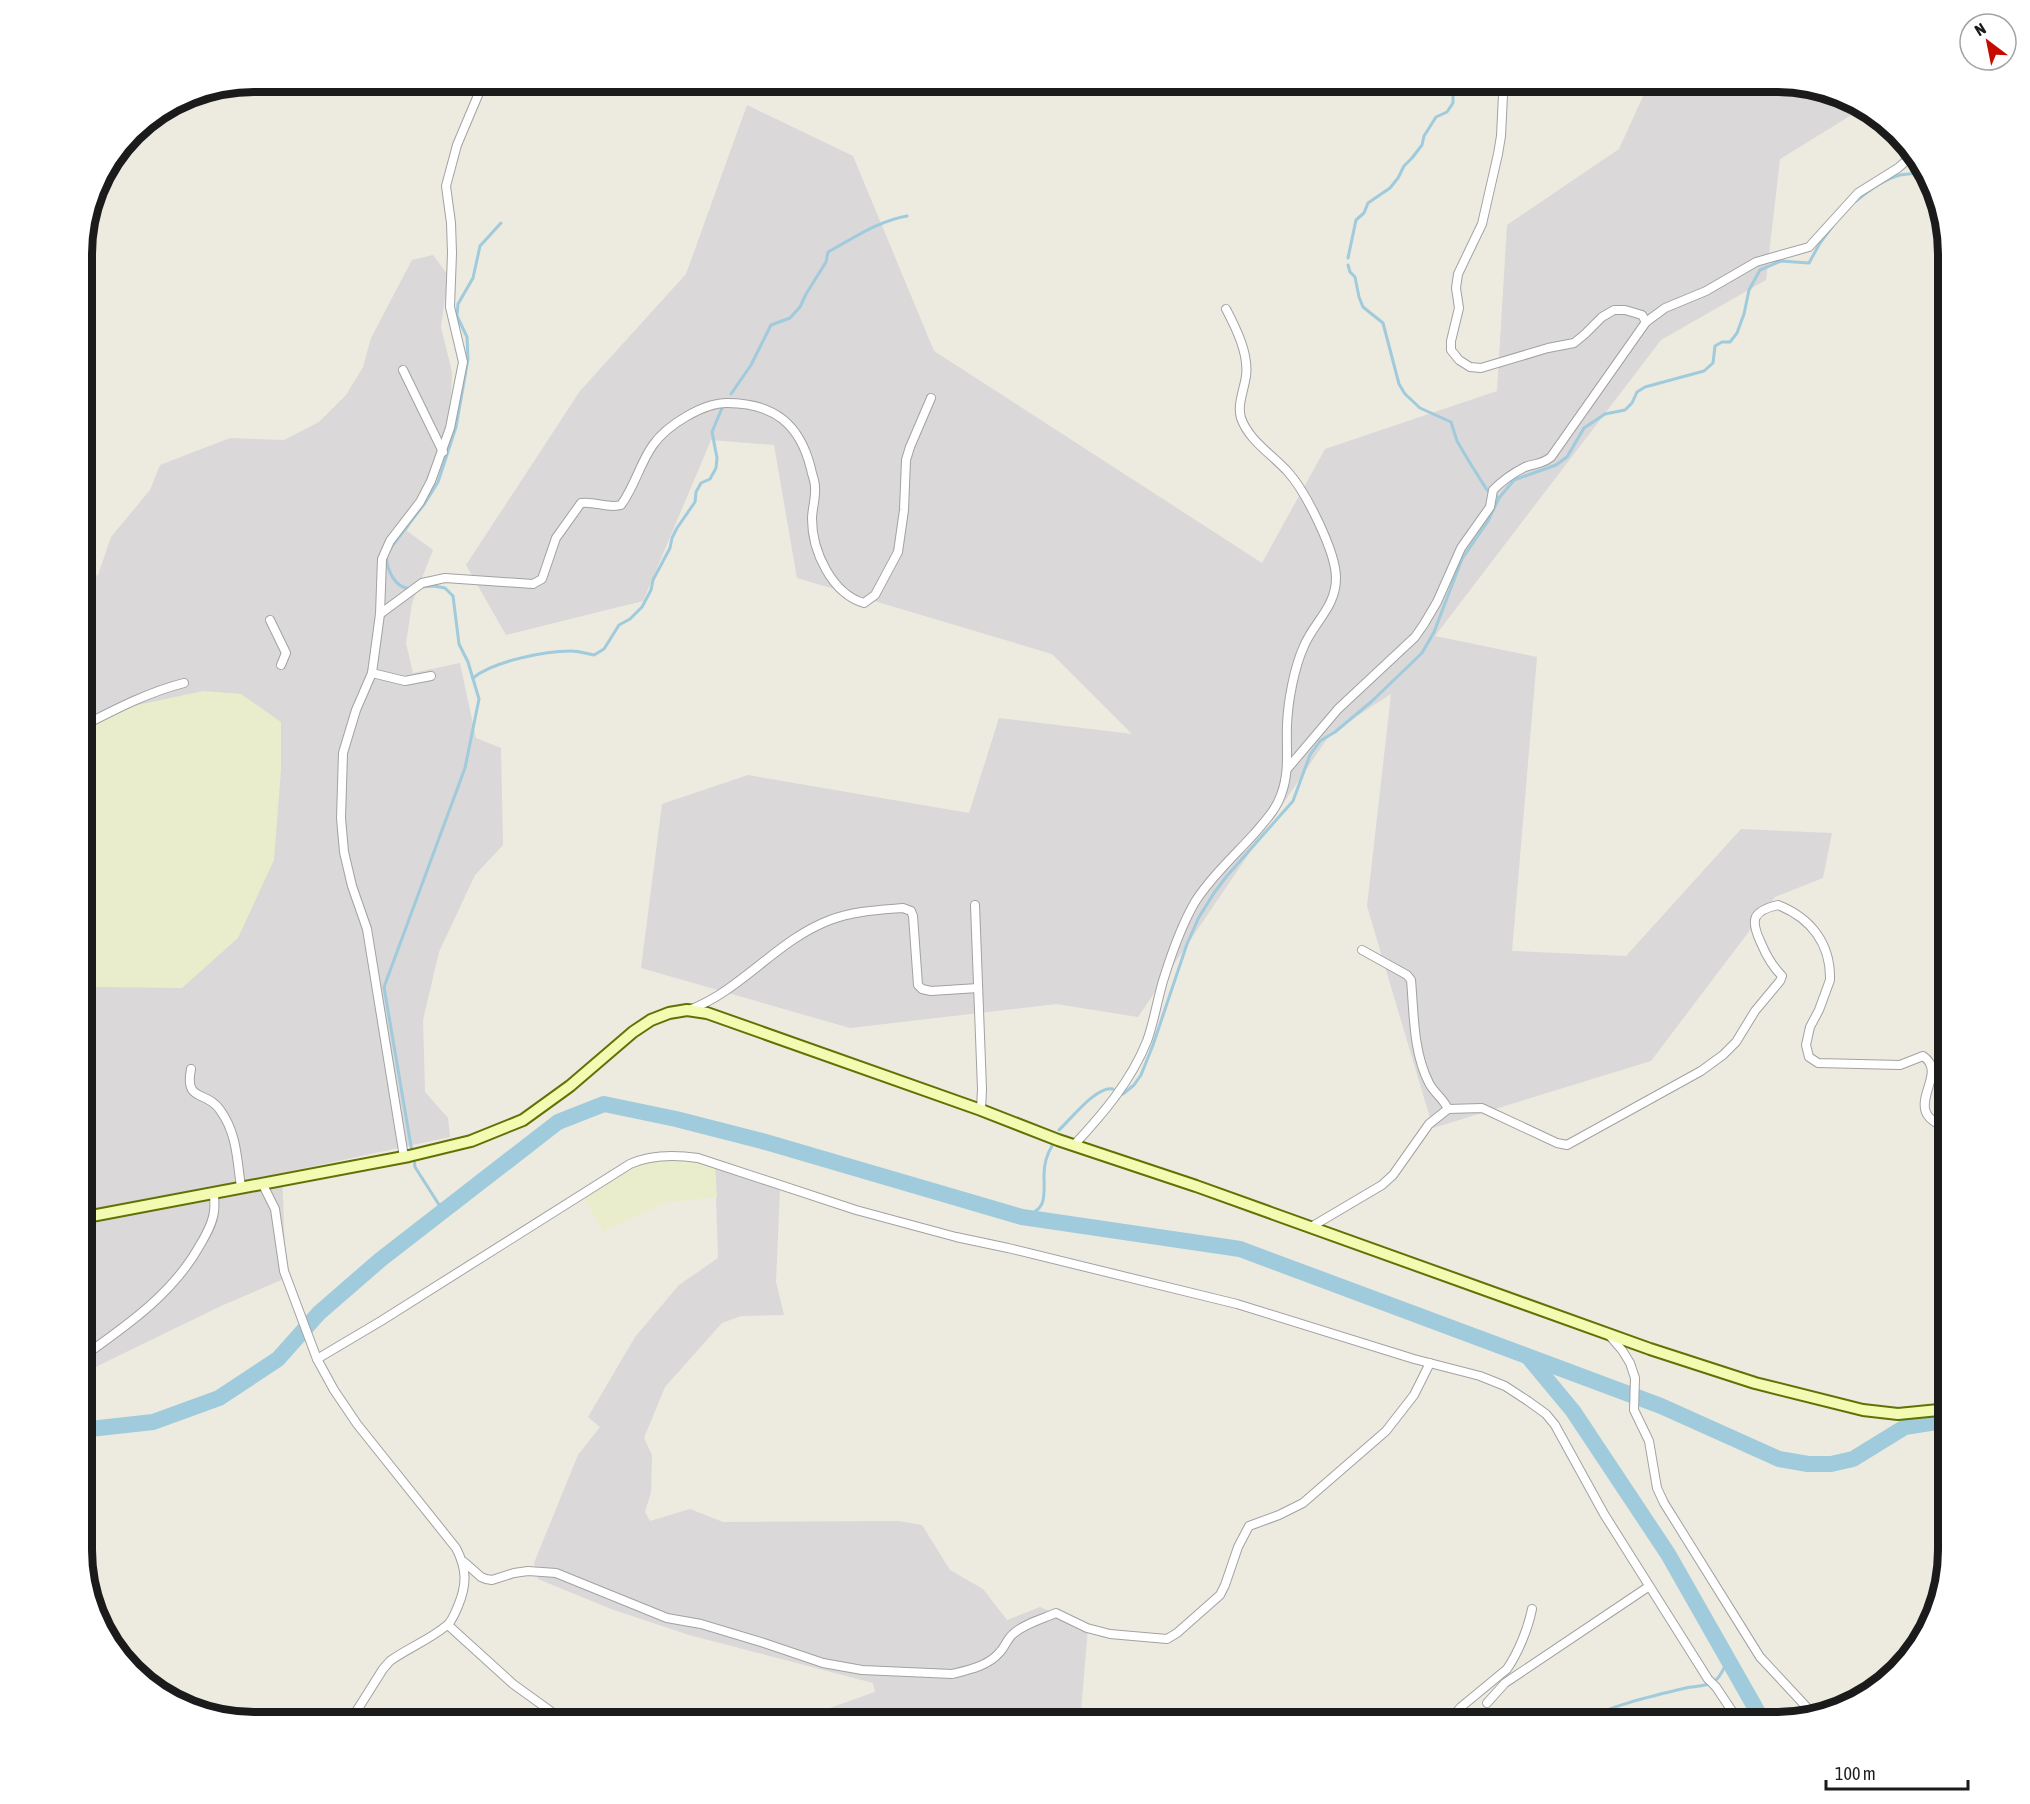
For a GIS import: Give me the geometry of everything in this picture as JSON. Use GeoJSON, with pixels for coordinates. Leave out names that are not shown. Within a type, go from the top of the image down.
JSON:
{"type":"FeatureCollection","features":[{"type":"Feature","properties":{"kind":"main road"},"geometry":{"type":"LineString","coordinates":[[92,1216],[471,1142],[523,1120],[570,1086],[633,1032],[651,1020],[669,1013],[687,1010],[707,1013],[1608,1334],[1755,1383],[1863,1410],[1898,1414],[1938,1410]]}},
{"type":"Feature","properties":{"kind":"street"},"geometry":{"type":"LineString","coordinates":[[1504,91],[1501,136],[1482,224],[1456,282],[1459,308],[1452,332],[1451,350],[1459,360],[1470,367],[1481,368],[1548,348],[1574,343],[1602,317],[1614,310],[1625,309],[1641,315],[1646,322]]}},
{"type":"Feature","properties":{"kind":"street"},"geometry":{"type":"LineString","coordinates":[[410,1155],[367,929],[352,886],[344,852],[341,818],[343,753],[356,710],[372,673],[380,614],[382,559],[390,541],[420,502],[431,481],[450,428],[463,362],[450,307],[452,253],[446,186],[457,145],[479,92]]}},
{"type":"Feature","properties":{"kind":"street"},"geometry":{"type":"LineString","coordinates":[[1287,768],[1338,708],[1415,637],[1431,615],[1461,548],[1490,507],[1493,489],[1515,472],[1527,466],[1543,464],[1551,457],[1646,322],[1665,308],[1706,291],[1756,262],[1809,247],[1858,193],[1908,159]]}},
{"type":"Feature","properties":{"kind":"street"},"geometry":{"type":"LineString","coordinates":[[1074,1145],[1103,1114],[1138,1060],[1148,1039],[1163,980],[1194,905],[1222,868],[1276,807],[1283,790],[1287,768],[1287,723],[1292,691],[1304,646],[1330,606],[1334,594],[1336,579],[1332,549],[1296,482],[1255,440],[1240,416],[1246,360],[1234,324],[1226,309]]}},
{"type":"Feature","properties":{"kind":"street"},"geometry":{"type":"LineString","coordinates":[[403,370],[443,452]]}},
{"type":"Feature","properties":{"kind":"street"},"geometry":{"type":"LineString","coordinates":[[380,614],[422,583],[445,578],[533,584],[542,579],[556,538],[581,503],[588,502],[614,507],[621,505],[654,443],[681,420],[699,409],[720,403],[744,403],[772,412],[795,429],[807,452],[815,487],[812,521],[815,546],[824,566],[839,587],[852,600],[864,603],[875,595],[898,552],[904,510],[906,460],[931,398]]}},
{"type":"Feature","properties":{"kind":"street"},"geometry":{"type":"LineString","coordinates":[[270,620],[286,653],[281,665]]}},
{"type":"Feature","properties":{"kind":"street"},"geometry":{"type":"LineString","coordinates":[[372,673],[405,681],[431,676]]}},
{"type":"Feature","properties":{"kind":"street"},"geometry":{"type":"LineString","coordinates":[[92,721],[115,709],[184,683]]}},
{"type":"Feature","properties":{"kind":"street"},"geometry":{"type":"LineString","coordinates":[[975,905],[981,1110]]}},
{"type":"Feature","properties":{"kind":"street"},"geometry":{"type":"LineString","coordinates":[[1311,1227],[1382,1185],[1393,1174],[1429,1124],[1448,1109],[1482,1108],[1557,1143],[1567,1144],[1701,1071],[1731,1048],[1755,1011],[1780,981],[1782,976],[1777,972],[1764,950],[1753,923],[1760,911],[1778,905],[1802,918],[1820,937],[1830,974],[1830,980],[1806,1039],[1809,1057],[1818,1063],[1900,1065],[1923,1056],[1932,1066],[1933,1074],[1924,1098],[1926,1111],[1938,1124]]}},
{"type":"Feature","properties":{"kind":"street"},"geometry":{"type":"LineString","coordinates":[[687,1010],[707,1003],[742,980],[790,942],[829,921],[852,913],[903,908],[911,911],[913,916],[918,985],[922,990],[978,988]]}},
{"type":"Feature","properties":{"kind":"street"},"geometry":{"type":"LineString","coordinates":[[1362,950],[1407,975],[1411,980],[1417,1043],[1422,1066],[1430,1086],[1445,1102],[1448,1109]]}},
{"type":"Feature","properties":{"kind":"street"},"geometry":{"type":"LineString","coordinates":[[191,1069],[188,1083],[190,1089],[219,1108],[235,1137],[241,1187]]}},
{"type":"Feature","properties":{"kind":"street"},"geometry":{"type":"LineString","coordinates":[[315,1356],[381,1322],[630,1164],[641,1159],[685,1156],[699,1158],[856,1210],[956,1237],[1237,1304],[1480,1376],[1505,1386],[1546,1414],[1555,1425],[1604,1514],[1648,1587],[1733,1712]]}},
{"type":"Feature","properties":{"kind":"street"},"geometry":{"type":"LineString","coordinates":[[262,1183],[275,1209],[284,1271],[315,1356],[357,1424],[456,1548],[464,1562],[480,1577],[492,1580],[528,1571],[556,1573],[667,1618],[701,1624],[823,1663],[861,1670],[952,1674],[964,1671],[992,1660],[1002,1651],[1014,1632],[1056,1613],[1087,1628],[1110,1634],[1167,1639],[1220,1595],[1238,1547],[1249,1526],[1280,1515],[1302,1503],[1386,1431],[1414,1395],[1430,1363]]}},
{"type":"Feature","properties":{"kind":"street"},"geometry":{"type":"LineString","coordinates":[[92,1350],[140,1314],[172,1285],[208,1232],[214,1211],[214,1193]]}},
{"type":"Feature","properties":{"kind":"street"},"geometry":{"type":"LineString","coordinates":[[1608,1334],[1623,1350],[1635,1378],[1634,1410],[1649,1442],[1657,1488],[1664,1503],[1760,1657],[1808,1709]]}},
{"type":"Feature","properties":{"kind":"street"},"geometry":{"type":"LineString","coordinates":[[356,1712],[390,1661],[448,1625],[455,1614],[465,1587],[464,1562]]}},
{"type":"Feature","properties":{"kind":"street"},"geometry":{"type":"LineString","coordinates":[[1487,1703],[1505,1683],[1648,1587]]}},
{"type":"Feature","properties":{"kind":"street"},"geometry":{"type":"LineString","coordinates":[[1457,1712],[1507,1670],[1526,1629],[1532,1609]]}},
{"type":"Feature","properties":{"kind":"street"},"geometry":{"type":"LineString","coordinates":[[448,1625],[513,1684],[552,1712]]}},
{"type":"Feature","properties":{"kind":"shaded area"},"geometry":{"type":"Polygon","coordinates":[[[1645,91],[1787,92],[1818,97],[1856,113],[1780,159],[1766,280],[1661,340],[1435,636],[1537,657],[1512,951],[1626,956],[1741,829],[1832,833],[1823,878],[1775,897],[1651,1061],[1433,1128],[1367,906],[1391,694],[1331,733],[1138,1017],[1056,1004],[850,1028],[641,968],[662,804],[748,775],[969,813],[999,718],[1132,734],[1052,654],[797,578],[774,445],[711,440],[643,601],[506,635],[466,565],[580,391],[686,274],[747,105],[853,156],[934,351],[1262,563],[1325,449],[1497,391],[1507,225],[1619,149],[1645,91]]]}},
{"type":"Feature","properties":{"kind":"shaded area"},"geometry":{"type":"Polygon","coordinates":[[[433,255],[448,275],[441,327],[452,372],[450,420],[439,468],[407,531],[433,550],[412,603],[406,643],[413,673],[460,663],[476,738],[501,748],[503,845],[475,875],[439,952],[423,1020],[425,1092],[448,1118],[450,1137],[282,1173],[286,1278],[221,1306],[92,1369],[92,988],[97,987],[92,905],[92,576],[98,575],[111,537],[150,490],[160,465],[230,438],[284,440],[319,422],[346,395],[363,367],[371,338],[412,260],[433,255]]]}},
{"type":"Feature","properties":{"kind":"shaded area"},"geometry":{"type":"Polygon","coordinates":[[[715,1166],[780,1188],[776,1282],[784,1315],[741,1316],[722,1323],[665,1387],[644,1438],[652,1455],[651,1492],[645,1512],[650,1521],[690,1509],[723,1522],[898,1521],[922,1525],[950,1570],[983,1589],[1007,1620],[1040,1607],[1088,1627],[1081,1712],[818,1712],[875,1692],[873,1683],[689,1635],[611,1609],[538,1579],[534,1563],[578,1455],[600,1427],[588,1417],[635,1337],[679,1285],[718,1258],[715,1166]]]}},
{"type":"Feature","properties":{"kind":"green space"},"geometry":{"type":"Polygon","coordinates":[[[203,691],[241,694],[281,722],[281,770],[274,860],[238,938],[182,988],[92,988],[92,722],[133,706],[203,691]]]}},
{"type":"Feature","properties":{"kind":"green space"},"geometry":{"type":"Polygon","coordinates":[[[696,1158],[715,1166],[717,1197],[664,1203],[603,1232],[585,1198],[644,1162],[696,1158]]]}},
{"type":"Feature","properties":{"kind":"waterway"},"geometry":{"type":"LineString","coordinates":[[1348,258],[1356,220],[1364,213],[1368,203],[1390,188],[1398,178],[1404,166],[1422,145],[1424,136],[1436,117],[1447,112],[1453,103],[1453,91]]}},
{"type":"Feature","properties":{"kind":"waterway"},"geometry":{"type":"LineString","coordinates":[[1856,201],[1888,179],[1916,173]]}},
{"type":"Feature","properties":{"kind":"waterway"},"geometry":{"type":"LineString","coordinates":[[731,394],[751,365],[771,325],[790,318],[800,307],[826,262],[828,252],[876,226],[907,216]]}},
{"type":"Feature","properties":{"kind":"waterway"},"geometry":{"type":"LineString","coordinates":[[411,589],[400,585],[392,577],[386,554],[438,482],[456,427],[468,359],[467,337],[457,316],[458,304],[473,278],[480,246],[501,223]]}},
{"type":"Feature","properties":{"kind":"waterway"},"geometry":{"type":"LineString","coordinates":[[1123,1094],[1141,1075],[1187,944],[1199,917],[1214,893],[1293,801],[1310,755],[1320,741],[1335,732],[1371,702],[1422,653],[1434,632],[1462,559],[1488,521],[1499,498],[1514,480],[1556,465],[1567,457],[1584,428],[1605,414],[1625,410],[1632,403],[1637,392],[1645,387],[1704,371],[1713,363],[1715,346],[1722,342],[1730,342],[1737,333],[1749,290],[1760,270],[1781,261],[1809,263],[1835,223]]}},
{"type":"Feature","properties":{"kind":"waterway"},"geometry":{"type":"LineString","coordinates":[[1348,265],[1355,277],[1363,307],[1383,323],[1399,384],[1405,394],[1420,408],[1451,422],[1457,441],[1487,490],[1499,498]]}},
{"type":"Feature","properties":{"kind":"waterway"},"geometry":{"type":"LineString","coordinates":[[473,678],[493,667],[520,658],[571,651],[594,655],[604,649],[619,625],[630,619],[642,607],[677,528],[695,502],[696,492],[701,483],[710,479],[716,468],[717,458],[712,432],[722,408]]}},
{"type":"Feature","properties":{"kind":"waterway"},"geometry":{"type":"LineString","coordinates":[[412,1152],[384,987],[465,768],[479,699],[468,662],[459,644],[453,596],[445,588],[421,587]]}},
{"type":"Feature","properties":{"kind":"waterway"},"geometry":{"type":"LineString","coordinates":[[1059,1130],[1092,1097],[1107,1089],[1113,1089]]}},
{"type":"Feature","properties":{"kind":"waterway"},"geometry":{"type":"LineString","coordinates":[[92,1429],[153,1422],[219,1398],[278,1359],[319,1313],[380,1260],[558,1122],[604,1104],[676,1119],[762,1141],[1022,1217],[1240,1249],[1661,1406],[1779,1459],[1808,1464],[1831,1464],[1853,1459],[1905,1427],[1938,1422]]}},
{"type":"Feature","properties":{"kind":"waterway"},"geometry":{"type":"LineString","coordinates":[[1022,1217],[1036,1211],[1043,1202],[1045,1167],[1052,1146]]}},
{"type":"Feature","properties":{"kind":"waterway"},"geometry":{"type":"LineString","coordinates":[[414,1158],[415,1167],[443,1211]]}},
{"type":"Feature","properties":{"kind":"waterway"},"geometry":{"type":"LineString","coordinates":[[1529,1358],[1573,1411],[1668,1554],[1758,1712]]}},
{"type":"Feature","properties":{"kind":"waterway"},"geometry":{"type":"LineString","coordinates":[[1602,1712],[1631,1702],[1710,1684],[1719,1677],[1728,1659]]}}]}
